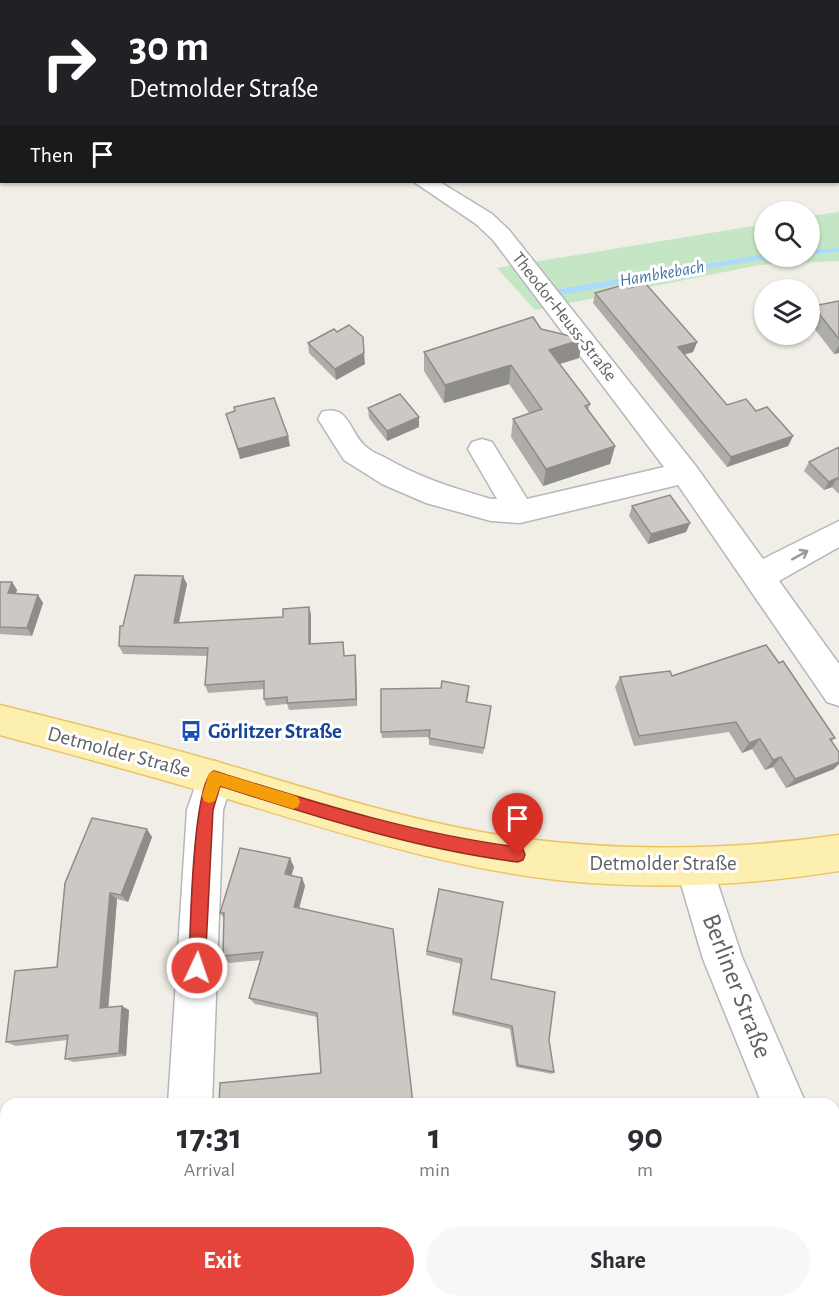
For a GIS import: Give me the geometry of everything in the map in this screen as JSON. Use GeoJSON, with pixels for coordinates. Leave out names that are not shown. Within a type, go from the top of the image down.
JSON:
{"type":"FeatureCollection","features":[{"type":"Feature","properties":{"kind":"main road","name":"Detmolder Straße"},"geometry":{"type":"LineString","coordinates":[[0,720],[214,778],[342,818],[473,849],[585,863],[641,867],[695,867],[780,862],[839,853]]}},
{"type":"Feature","properties":{"kind":"street","name":"Theodor-Heuss-Straße"},"geometry":{"type":"LineString","coordinates":[[427,183],[484,219],[501,235],[685,473],[760,576],[839,691]]}},
{"type":"Feature","properties":{"kind":"street"},"geometry":{"type":"LineString","coordinates":[[462,183],[485,210],[484,219]]}},
{"type":"Feature","properties":{"kind":"street"},"geometry":{"type":"LineString","coordinates":[[332,419],[354,453],[392,476],[436,495],[491,510],[520,512],[685,473]]}},
{"type":"Feature","properties":{"kind":"street"},"geometry":{"type":"LineString","coordinates":[[482,449],[520,512]]}},
{"type":"Feature","properties":{"kind":"street"},"geometry":{"type":"LineString","coordinates":[[760,576],[839,533]]}},
{"type":"Feature","properties":{"kind":"street"},"geometry":{"type":"LineString","coordinates":[[190,1098],[205,810],[214,778]]}},
{"type":"Feature","properties":{"kind":"street","name":"Berliner Straße"},"geometry":{"type":"LineString","coordinates":[[695,867],[723,959],[781,1098]]}},
{"type":"Feature","properties":{"kind":"green space"},"geometry":{"type":"Polygon","coordinates":[[[839,212],[839,261],[820,262],[820,215],[839,212]]]}},
{"type":"Feature","properties":{"kind":"green space"},"geometry":{"type":"Polygon","coordinates":[[[754,226],[754,266],[535,310],[497,268],[754,226]]]}},
{"type":"Feature","properties":{"kind":"building"},"geometry":{"type":"Polygon","coordinates":[[[626,284],[629,288],[646,284],[697,342],[678,347],[727,405],[746,399],[756,411],[767,407],[793,436],[731,457],[595,293],[626,284]]]}},
{"type":"Feature","properties":{"kind":"building"},"geometry":{"type":"Polygon","coordinates":[[[839,301],[839,339],[820,315],[820,305],[839,301]]]}},
{"type":"Feature","properties":{"kind":"building"},"geometry":{"type":"Polygon","coordinates":[[[533,317],[541,329],[583,339],[549,350],[590,404],[585,406],[615,446],[546,469],[513,419],[542,409],[511,365],[445,385],[424,352],[533,317]]]}},
{"type":"Feature","properties":{"kind":"building"},"geometry":{"type":"Polygon","coordinates":[[[349,325],[363,337],[364,353],[335,369],[308,343],[334,329],[337,332],[349,325]]]}},
{"type":"Feature","properties":{"kind":"building"},"geometry":{"type":"Polygon","coordinates":[[[400,394],[419,417],[387,431],[368,408],[400,394]]]}},
{"type":"Feature","properties":{"kind":"building"},"geometry":{"type":"Polygon","coordinates":[[[274,398],[288,436],[238,449],[226,414],[235,411],[234,407],[274,398]]]}},
{"type":"Feature","properties":{"kind":"building"},"geometry":{"type":"Polygon","coordinates":[[[839,447],[839,480],[837,478],[829,482],[809,462],[839,447]]]}},
{"type":"Feature","properties":{"kind":"building"},"geometry":{"type":"Polygon","coordinates":[[[670,495],[690,523],[651,534],[632,506],[670,495]]]}},
{"type":"Feature","properties":{"kind":"building"},"geometry":{"type":"Polygon","coordinates":[[[135,575],[183,576],[174,623],[283,617],[283,609],[309,607],[309,644],[343,642],[344,656],[355,655],[356,699],[287,703],[287,697],[264,699],[264,681],[205,685],[208,648],[119,646],[120,626],[123,626],[135,575]]]}},
{"type":"Feature","properties":{"kind":"building"},"geometry":{"type":"Polygon","coordinates":[[[0,582],[12,582],[8,593],[38,595],[27,628],[0,627],[0,582]]]}},
{"type":"Feature","properties":{"kind":"building"},"geometry":{"type":"Polygon","coordinates":[[[766,645],[779,663],[783,661],[835,738],[830,739],[839,752],[839,762],[795,779],[781,757],[773,760],[760,739],[749,743],[736,722],[639,736],[620,677],[670,671],[672,676],[766,645]]]}},
{"type":"Feature","properties":{"kind":"building"},"geometry":{"type":"Polygon","coordinates":[[[442,681],[469,686],[466,702],[491,706],[484,748],[429,738],[430,730],[381,732],[381,689],[441,688],[442,681]]]}},
{"type":"Feature","properties":{"kind":"building"},"geometry":{"type":"Polygon","coordinates":[[[92,818],[147,829],[121,895],[110,893],[100,1008],[122,1006],[119,1053],[65,1059],[68,1035],[6,1042],[15,971],[57,967],[65,883],[92,818]]]}},
{"type":"Feature","properties":{"kind":"building"},"geometry":{"type":"Polygon","coordinates":[[[240,848],[290,858],[285,874],[302,878],[294,907],[393,929],[412,1098],[219,1098],[220,1083],[321,1073],[317,1013],[249,998],[263,952],[223,956],[224,913],[220,913],[240,848]]]}},
{"type":"Feature","properties":{"kind":"building"},"geometry":{"type":"Polygon","coordinates":[[[439,889],[503,902],[491,979],[555,992],[549,1040],[554,1072],[518,1065],[512,1026],[453,1012],[462,959],[427,951],[439,889]]]}},
{"type":"Feature","properties":{"kind":"waterway","name":"Hambkebach"},"geometry":{"type":"LineString","coordinates":[[820,251],[839,250]]}},
{"type":"Feature","properties":{"kind":"waterway","name":"Hambkebach"},"geometry":{"type":"LineString","coordinates":[[560,292],[754,258]]}},
{"type":"Feature","properties":{"kind":"slow traffic"},"geometry":{"type":"LineString","coordinates":[[209,796],[214,778],[293,802]]}},
{"type":"Feature","properties":{"kind":"place","name":"Görlitzer Straße"},"geometry":{"type":"Point","coordinates":[191,731]}},
{"type":"Feature","properties":{"kind":"route"},"geometry":{"type":"LineString","coordinates":[[197,968],[205,810],[214,778],[342,818],[473,849],[518,855]]}}]}
